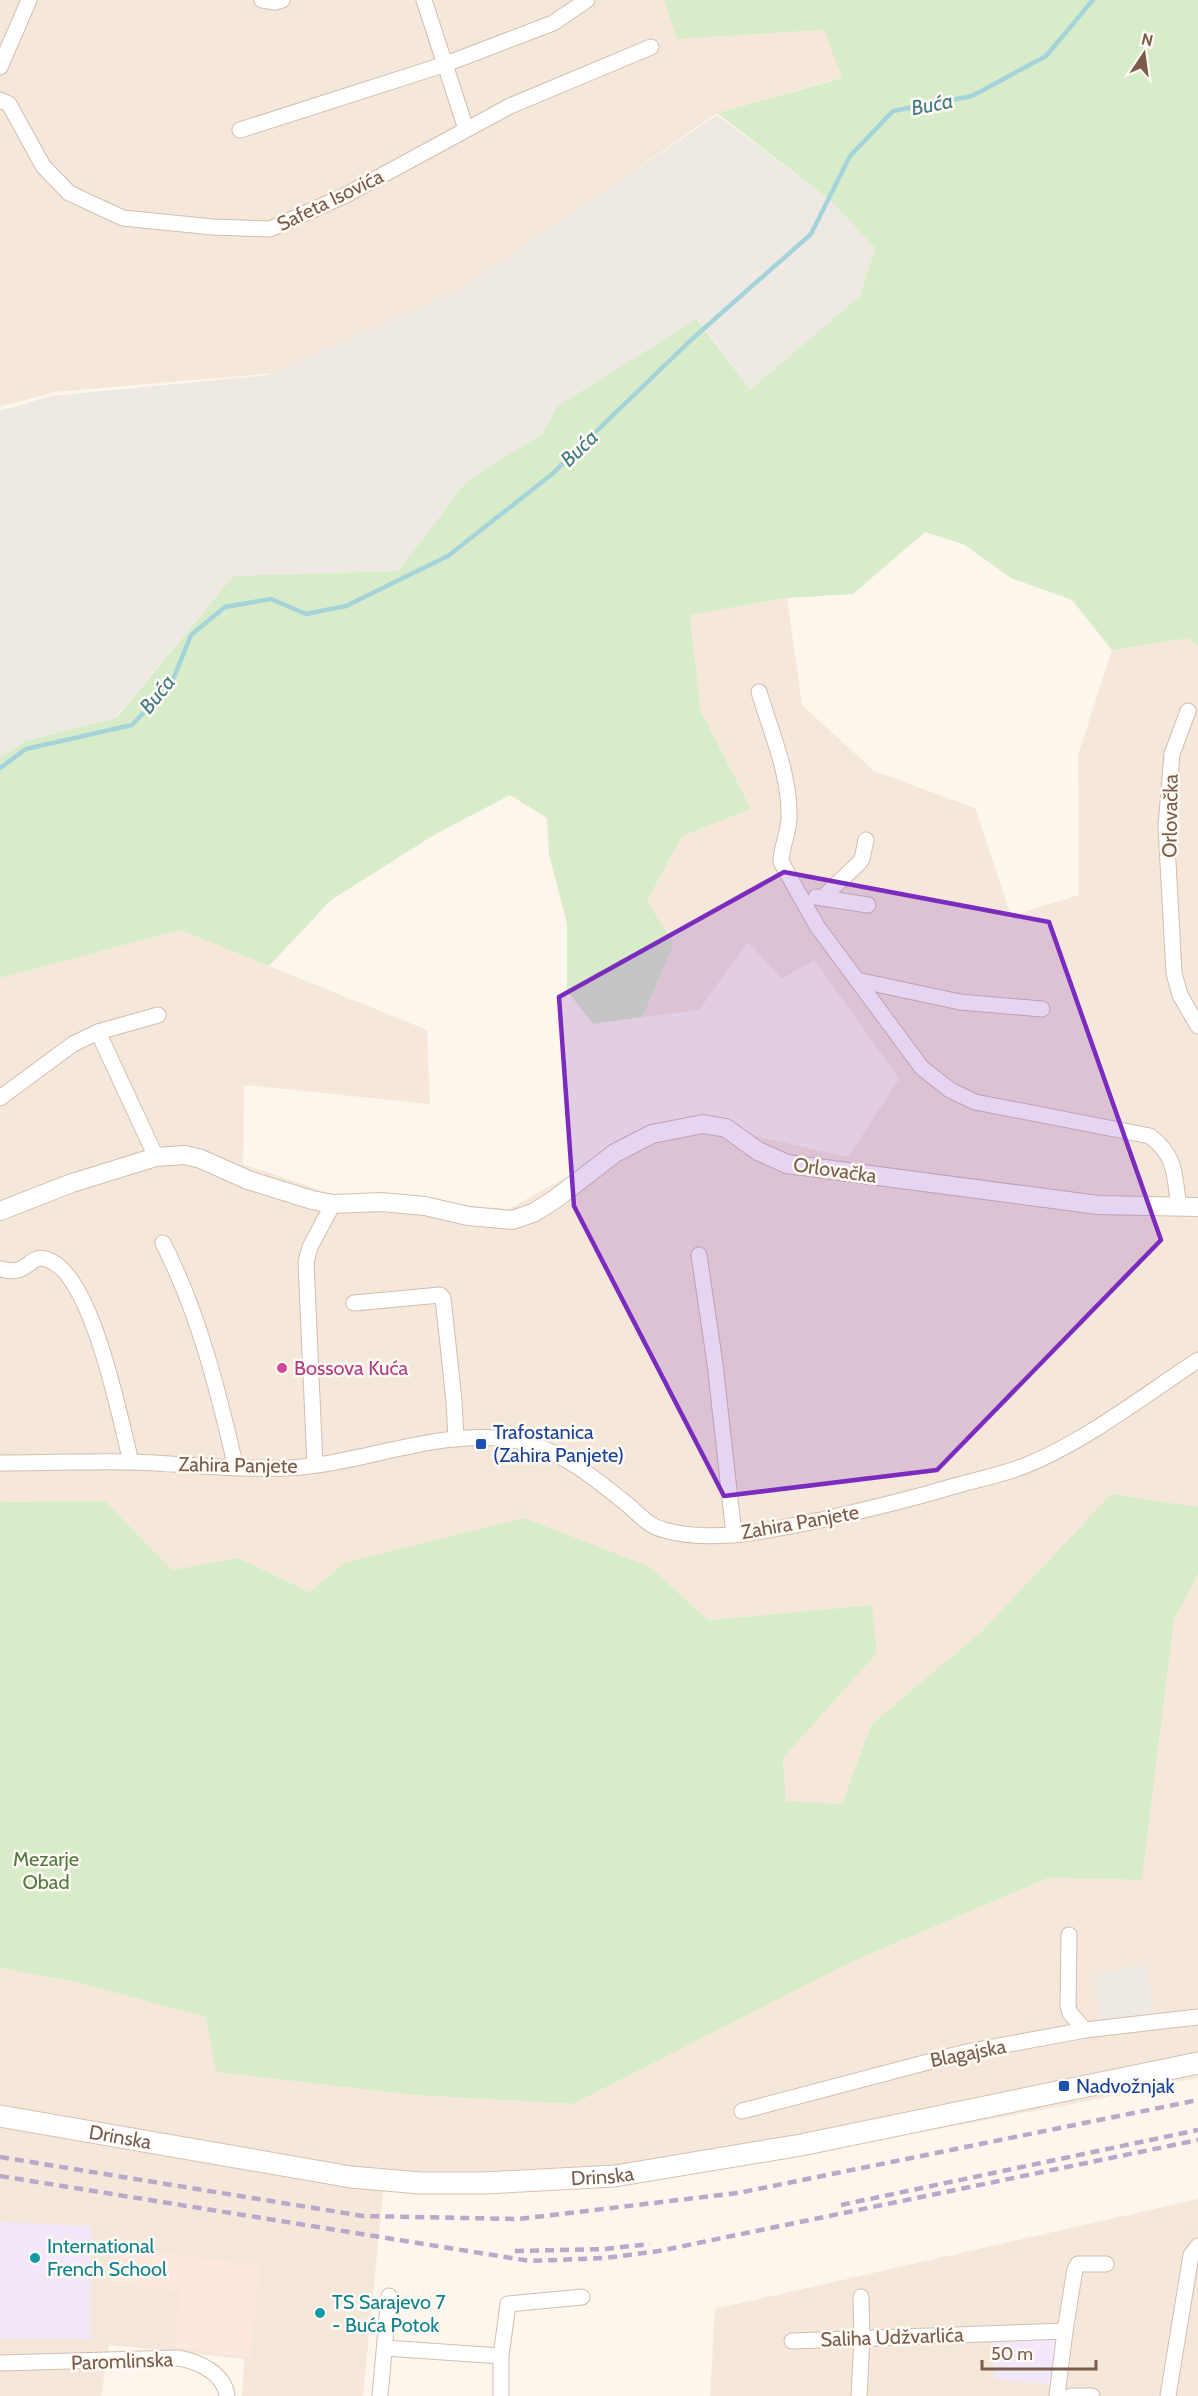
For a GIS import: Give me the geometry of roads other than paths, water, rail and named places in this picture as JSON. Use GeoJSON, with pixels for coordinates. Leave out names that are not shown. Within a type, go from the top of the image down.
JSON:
{"type":"FeatureCollection","features":[{"type":"Feature","properties":{"kind":"main road","name":"Drinska"},"geometry":{"type":"LineString","coordinates":[[0,2116],[351,2177],[420,2183],[484,2184],[615,2176],[789,2147],[1198,2063]]}},
{"type":"Feature","properties":{"kind":"street"},"geometry":{"type":"LineString","coordinates":[[0,67],[4,38],[28,0]]}},
{"type":"Feature","properties":{"kind":"street"},"geometry":{"type":"LineString","coordinates":[[262,0],[275,2],[282,0]]}},
{"type":"Feature","properties":{"kind":"street"},"geometry":{"type":"LineString","coordinates":[[240,130],[446,64],[553,23],[587,0]]}},
{"type":"Feature","properties":{"kind":"street"},"geometry":{"type":"LineString","coordinates":[[429,2],[466,129]]}},
{"type":"Feature","properties":{"kind":"street","name":"Safeta Isovića"},"geometry":{"type":"LineString","coordinates":[[0,100],[9,104],[43,166],[69,193],[123,218],[213,227],[270,229],[344,196],[510,106],[651,47]]}},
{"type":"Feature","properties":{"kind":"street"},"geometry":{"type":"LineString","coordinates":[[759,692],[782,765],[789,816],[781,850],[781,862],[817,926],[922,1068],[950,1090],[975,1102],[1150,1136],[1164,1147],[1172,1162],[1179,1207]]}},
{"type":"Feature","properties":{"kind":"street","name":"Orlovačka"},"geometry":{"type":"LineString","coordinates":[[1188,711],[1172,754],[1166,826],[1174,973],[1180,994],[1198,1026]]}},
{"type":"Feature","properties":{"kind":"street"},"geometry":{"type":"LineString","coordinates":[[822,898],[859,863],[866,840]]}},
{"type":"Feature","properties":{"kind":"street"},"geometry":{"type":"LineString","coordinates":[[801,895],[868,905]]}},
{"type":"Feature","properties":{"kind":"street"},"geometry":{"type":"LineString","coordinates":[[857,980],[960,1002],[1042,1010]]}},
{"type":"Feature","properties":{"kind":"street"},"geometry":{"type":"LineString","coordinates":[[0,1098],[73,1044],[98,1032],[158,1015]]}},
{"type":"Feature","properties":{"kind":"street"},"geometry":{"type":"LineString","coordinates":[[98,1032],[156,1157]]}},
{"type":"Feature","properties":{"kind":"street","name":"Orlovačka"},"geometry":{"type":"LineString","coordinates":[[0,1210],[72,1183],[156,1157],[185,1155],[201,1159],[248,1180],[312,1200],[333,1204],[381,1202],[425,1206],[468,1216],[512,1220],[533,1213],[554,1200],[615,1153],[652,1134],[703,1124],[726,1128],[758,1151],[788,1164],[1098,1205],[1198,1207]]}},
{"type":"Feature","properties":{"kind":"street"},"geometry":{"type":"LineString","coordinates":[[315,1465],[306,1262],[310,1247],[333,1204]]}},
{"type":"Feature","properties":{"kind":"street"},"geometry":{"type":"LineString","coordinates":[[163,1243],[183,1281],[203,1339],[236,1468]]}},
{"type":"Feature","properties":{"kind":"street"},"geometry":{"type":"LineString","coordinates":[[699,1255],[715,1364],[734,1535]]}},
{"type":"Feature","properties":{"kind":"street"},"geometry":{"type":"LineString","coordinates":[[0,1269],[15,1271],[36,1258],[44,1258],[63,1267],[74,1283],[86,1306],[101,1346],[131,1462]]}},
{"type":"Feature","properties":{"kind":"street"},"geometry":{"type":"LineString","coordinates":[[354,1303],[440,1296],[443,1298],[456,1439]]}},
{"type":"Feature","properties":{"kind":"street","name":"Zahira Panjete"},"geometry":{"type":"LineString","coordinates":[[0,1463],[131,1462],[236,1468],[288,1468],[456,1439],[506,1439],[539,1446],[578,1466],[632,1508],[647,1523],[664,1530],[699,1534],[755,1534],[896,1504],[1025,1466],[1089,1432],[1198,1360]]}},
{"type":"Feature","properties":{"kind":"street"},"geometry":{"type":"LineString","coordinates":[[1069,1935],[1068,2006],[1070,2013],[1085,2030]]}},
{"type":"Feature","properties":{"kind":"street","name":"Blagajska"},"geometry":{"type":"LineString","coordinates":[[742,2110],[865,2080],[935,2058],[1085,2030],[1198,2017]]}},
{"type":"Feature","properties":{"kind":"street"},"geometry":{"type":"LineString","coordinates":[[1168,2396],[1191,2255],[1198,2246]]}},
{"type":"Feature","properties":{"kind":"street"},"geometry":{"type":"LineString","coordinates":[[1057,2396],[1075,2269],[1078,2265],[1106,2264]]}},
{"type":"Feature","properties":{"kind":"street"},"geometry":{"type":"LineString","coordinates":[[380,2396],[390,2296]]}},
{"type":"Feature","properties":{"kind":"street"},"geometry":{"type":"LineString","coordinates":[[501,2396],[501,2356],[508,2304],[582,2297]]}},
{"type":"Feature","properties":{"kind":"street"},"geometry":{"type":"LineString","coordinates":[[859,2396],[862,2338],[861,2297]]}},
{"type":"Feature","properties":{"kind":"street","name":"Saliha Udžvarlića"},"geometry":{"type":"LineString","coordinates":[[792,2341],[1065,2331]]}},
{"type":"Feature","properties":{"kind":"street"},"geometry":{"type":"LineString","coordinates":[[385,2348],[501,2356]]}},
{"type":"Feature","properties":{"kind":"street","name":"Paromlinska"},"geometry":{"type":"LineString","coordinates":[[0,2363],[179,2358],[197,2362],[211,2370],[220,2380],[227,2396]]}},
{"type":"Feature","properties":{"kind":"street"},"geometry":{"type":"LineString","coordinates":[[1071,2396],[1092,2396]]}},
{"type":"Feature","properties":{"kind":"waterway","name":"Buća"},"geometry":{"type":"LineString","coordinates":[[0,768],[26,749],[132,725],[172,682],[191,635],[225,607],[271,599],[306,614],[346,606],[448,556],[551,475],[691,340],[811,234],[850,156],[893,111],[972,96],[1046,56],[1093,0]]}},
{"type":"Feature","properties":{"kind":"railway"},"geometry":{"type":"LineString","coordinates":[[0,2157],[363,2216],[518,2219],[738,2193],[1198,2100]]}},
{"type":"Feature","properties":{"kind":"railway"},"geometry":{"type":"LineString","coordinates":[[841,2205],[1198,2130]]}},
{"type":"Feature","properties":{"kind":"railway"},"geometry":{"type":"LineString","coordinates":[[0,2176],[530,2261],[605,2258],[659,2251],[1198,2140]]}},
{"type":"Feature","properties":{"kind":"railway"},"geometry":{"type":"LineString","coordinates":[[515,2251],[605,2249],[650,2244]]}},
{"type":"Feature","properties":{"kind":"place","name":"Bossova Kuća"},"geometry":{"type":"Point","coordinates":[282,1368]}},
{"type":"Feature","properties":{"kind":"place","name":"Trafostanica (Zahira Panjete)"},"geometry":{"type":"Point","coordinates":[481,1444]}},
{"type":"Feature","properties":{"kind":"place","name":"Nadvožnjak"},"geometry":{"type":"Point","coordinates":[1064,2086]}},
{"type":"Feature","properties":{"kind":"place","name":"International French School"},"geometry":{"type":"Point","coordinates":[35,2258]}},
{"type":"Feature","properties":{"kind":"place","name":"TS Sarajevo 7 - Buća Potok"},"geometry":{"type":"Point","coordinates":[320,2313]}},
{"type":"Feature","properties":{"kind":"park label","name":"Mezarje Obad"},"geometry":{"type":"Point","coordinates":[46,1870]}}]}
